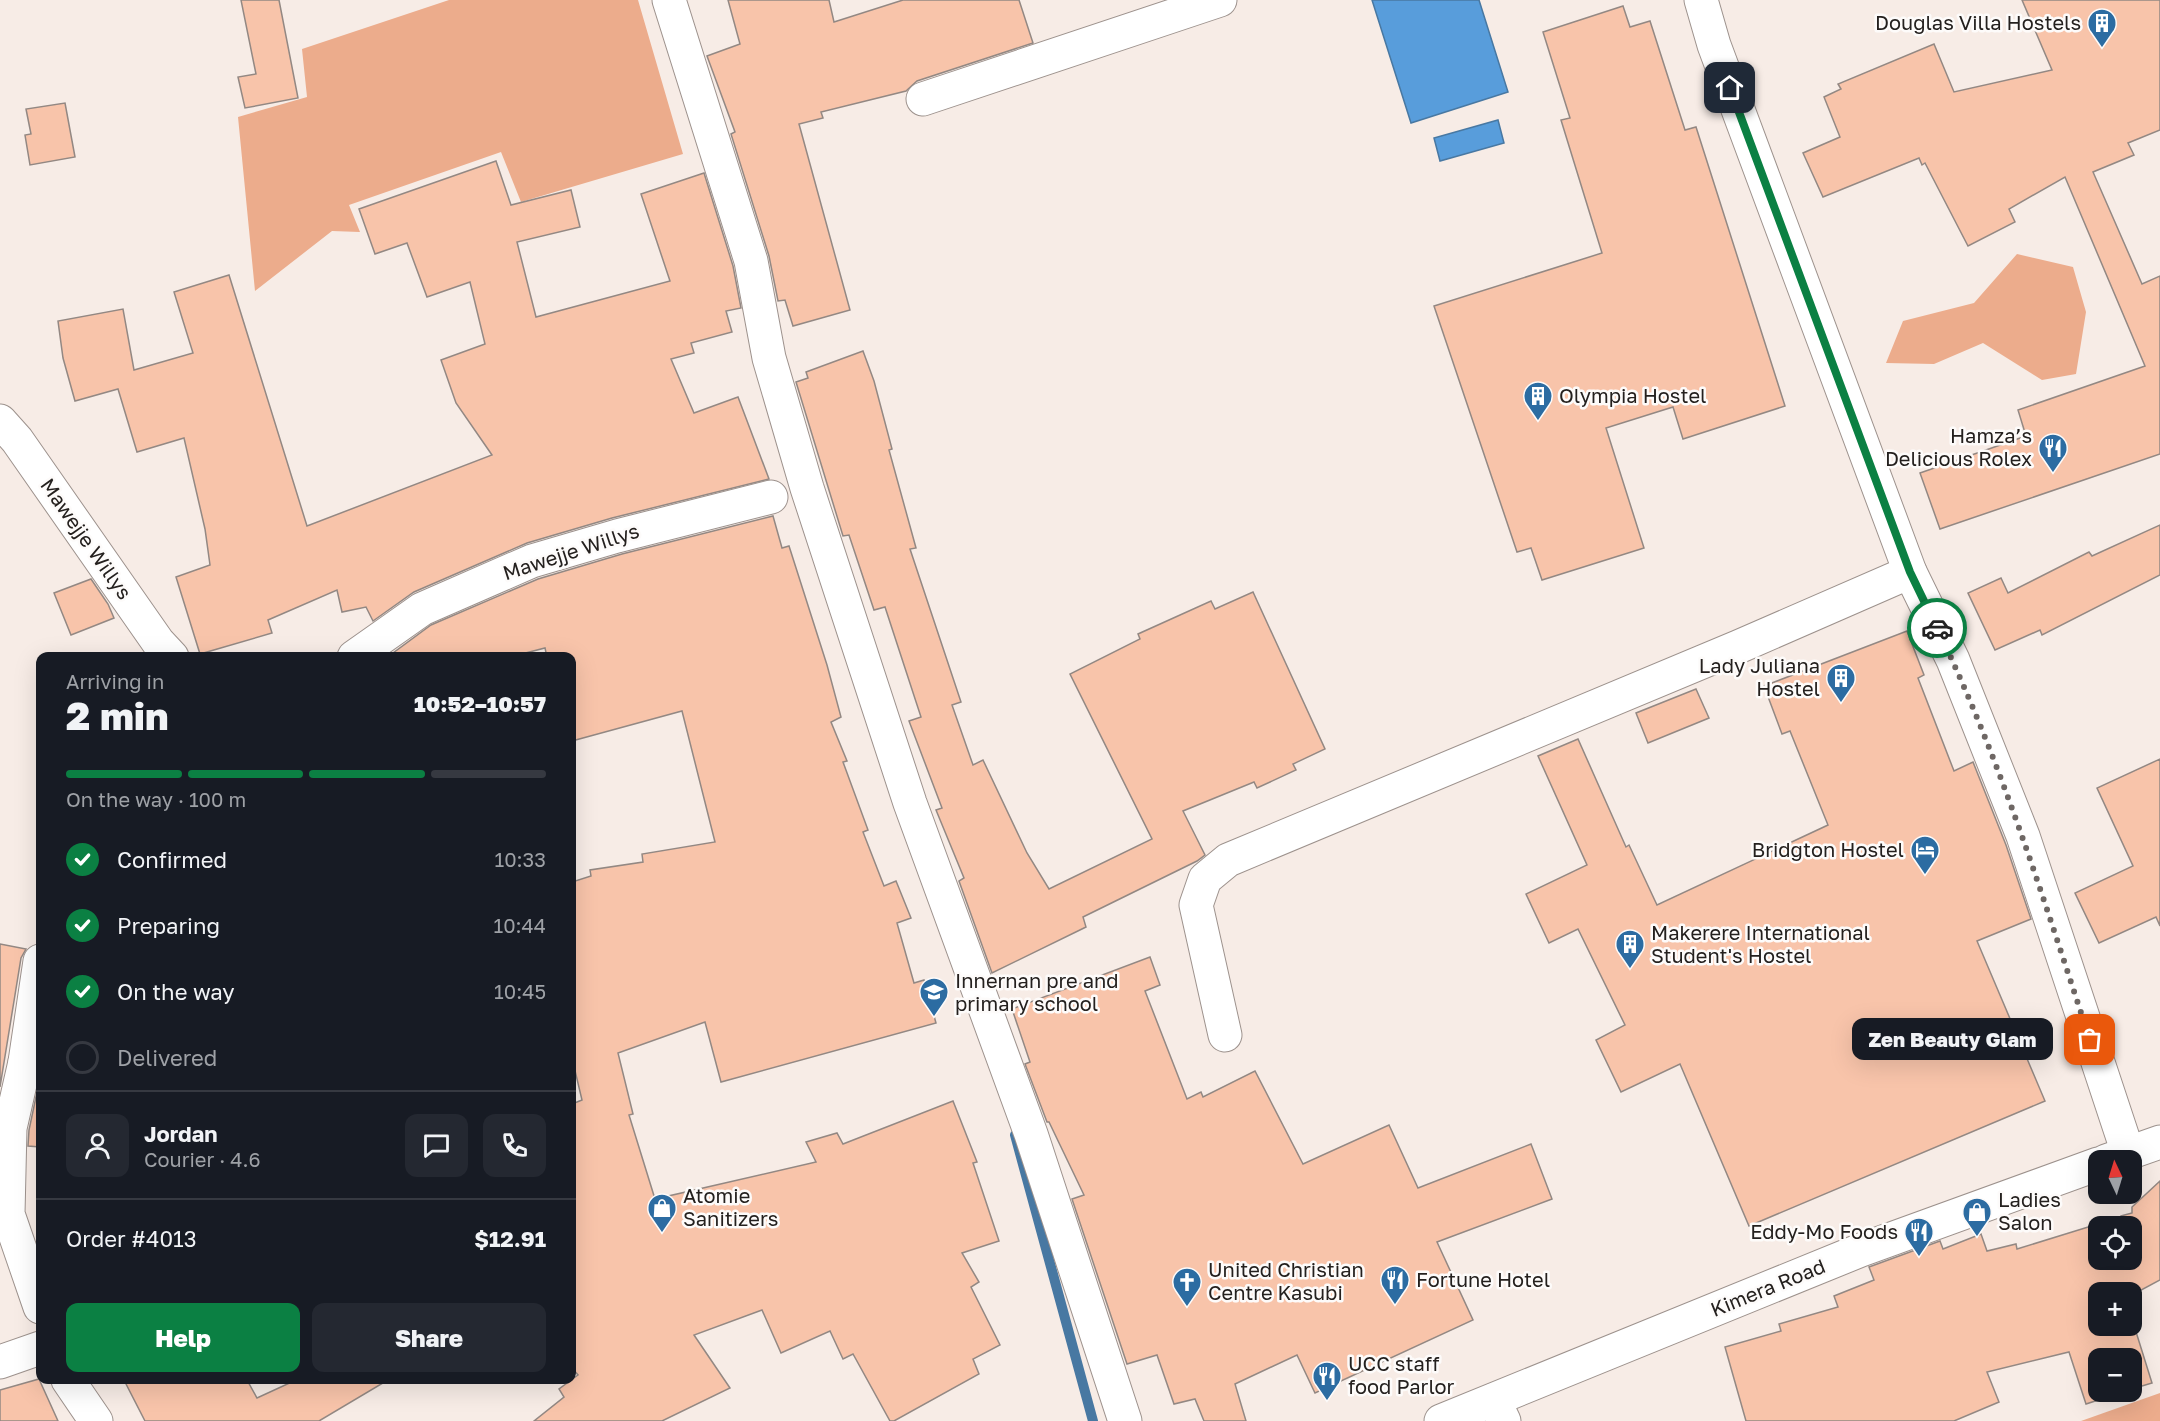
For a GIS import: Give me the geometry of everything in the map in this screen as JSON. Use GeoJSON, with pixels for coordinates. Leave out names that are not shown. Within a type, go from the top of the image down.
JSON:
{"type":"FeatureCollection","features":[{"type":"Feature","properties":{"kind":"street"},"geometry":{"type":"LineString","coordinates":[[669,0],[751,261],[769,358],[807,488],[910,803],[1032,1134],[1125,1421]]}},
{"type":"Feature","properties":{"kind":"street"},"geometry":{"type":"LineString","coordinates":[[923,99],[1220,0]]}},
{"type":"Feature","properties":{"kind":"street"},"geometry":{"type":"LineString","coordinates":[[1701,0],[1714,45],[1910,572],[1953,660],[2023,836],[2109,1150]]}},
{"type":"Feature","properties":{"kind":"street","name":"Mawejje Willys"},"geometry":{"type":"LineString","coordinates":[[0,421],[17,440],[158,642],[167,652]]}},
{"type":"Feature","properties":{"kind":"street","name":"Mawejje Willys"},"geometry":{"type":"LineString","coordinates":[[361,652],[422,609],[532,561],[617,536],[771,497]]}},
{"type":"Feature","properties":{"kind":"street"},"geometry":{"type":"LineString","coordinates":[[1225,1035],[1196,905],[1205,879],[1228,860],[1738,647],[1910,572]]}},
{"type":"Feature","properties":{"kind":"street"},"geometry":{"type":"LineString","coordinates":[[36,1017],[33,1059],[10,1128],[8,1214],[36,1295]]}},
{"type":"Feature","properties":{"kind":"street","name":"Kimera Road"},"geometry":{"type":"LineString","coordinates":[[2137,1150],[2160,1142]]}},
{"type":"Feature","properties":{"kind":"street","name":"Kimera Road"},"geometry":{"type":"LineString","coordinates":[[1441,1421],[1499,1410],[1861,1250],[2088,1167]]}},
{"type":"Feature","properties":{"kind":"street"},"geometry":{"type":"LineString","coordinates":[[0,1362],[36,1349]]}},
{"type":"Feature","properties":{"kind":"street"},"geometry":{"type":"LineString","coordinates":[[71,1384],[96,1421]]}},
{"type":"Feature","properties":{"kind":"shaded area"},"geometry":{"type":"Polygon","coordinates":[[[449,0],[638,0],[683,154],[521,202],[501,152],[349,205],[360,232],[332,231],[255,291],[238,117],[307,97],[302,49],[449,0]]]}},
{"type":"Feature","properties":{"kind":"shaded area"},"geometry":{"type":"Polygon","coordinates":[[[2017,254],[2073,267],[2086,312],[2076,374],[2042,380],[1983,343],[1934,364],[1886,363],[1903,321],[1974,303],[2017,254]]]}},
{"type":"Feature","properties":{"kind":"shaded area"},"geometry":{"type":"Polygon","coordinates":[[[2160,1393],[2160,1421],[2081,1421],[2135,1402],[2142,1402],[2142,1399],[2160,1393]]]}},
{"type":"Feature","properties":{"kind":"water"},"geometry":{"type":"Polygon","coordinates":[[[1372,0],[1479,0],[1508,92],[1411,123],[1372,0]]]}},
{"type":"Feature","properties":{"kind":"water"},"geometry":{"type":"Polygon","coordinates":[[[1498,120],[1504,143],[1440,161],[1434,138],[1498,120]]]}},
{"type":"Feature","properties":{"kind":"building"},"geometry":{"type":"Polygon","coordinates":[[[241,0],[279,0],[298,98],[245,108],[238,77],[256,74],[241,0]]]}},
{"type":"Feature","properties":{"kind":"building"},"geometry":{"type":"Polygon","coordinates":[[[728,0],[829,0],[834,22],[903,0],[1019,0],[1033,43],[917,81],[906,91],[821,112],[823,118],[799,124],[850,310],[793,326],[785,300],[778,301],[769,256],[731,134],[735,132],[707,56],[740,44],[728,0]]]}},
{"type":"Feature","properties":{"kind":"building"},"geometry":{"type":"Polygon","coordinates":[[[2022,0],[2160,0],[2160,130],[2128,143],[2134,155],[2093,172],[2142,284],[2160,276],[2160,454],[1940,529],[1920,473],[2026,436],[2018,410],[2145,366],[2065,177],[2009,209],[2015,222],[1968,246],[1925,163],[1922,165],[1919,158],[1823,197],[1803,153],[1840,137],[1824,97],[1841,89],[1838,84],[1934,44],[1954,92],[2052,70],[2022,0]]]}},
{"type":"Feature","properties":{"kind":"building"},"geometry":{"type":"Polygon","coordinates":[[[1623,6],[1630,27],[1650,21],[1685,130],[1696,127],[1785,406],[1683,439],[1673,407],[1606,428],[1644,548],[1542,580],[1531,548],[1517,552],[1434,306],[1602,253],[1561,120],[1570,118],[1543,32],[1623,6]]]}},
{"type":"Feature","properties":{"kind":"building"},"geometry":{"type":"Polygon","coordinates":[[[65,103],[75,157],[30,165],[25,135],[31,134],[26,109],[65,103]]]}},
{"type":"Feature","properties":{"kind":"building"},"geometry":{"type":"Polygon","coordinates":[[[496,161],[511,205],[571,190],[580,227],[517,242],[536,317],[670,281],[641,194],[704,173],[733,266],[741,308],[726,311],[732,332],[691,343],[694,353],[671,359],[694,413],[738,397],[769,479],[612,518],[527,543],[414,592],[373,621],[366,607],[342,612],[337,590],[268,620],[272,633],[207,652],[199,652],[176,577],[210,565],[205,529],[184,438],[137,452],[118,389],[75,401],[63,358],[58,321],[123,309],[134,370],[193,353],[174,292],[229,275],[307,526],[492,455],[456,403],[441,360],[485,344],[470,282],[427,297],[407,243],[375,254],[359,209],[496,161]]]}},
{"type":"Feature","properties":{"kind":"building"},"geometry":{"type":"Polygon","coordinates":[[[863,351],[874,381],[892,449],[889,450],[916,548],[910,549],[961,702],[952,705],[973,765],[983,760],[1027,853],[1049,889],[1152,839],[1070,674],[1140,639],[1138,634],[1211,601],[1215,609],[1253,592],[1325,749],[1293,764],[1296,770],[1257,788],[1254,782],[1183,811],[1205,855],[1083,917],[1086,927],[992,973],[959,881],[964,878],[936,810],[942,808],[909,721],[921,717],[885,607],[874,610],[849,535],[843,536],[796,382],[808,378],[806,372],[863,351]]]}},
{"type":"Feature","properties":{"kind":"building"},"geometry":{"type":"Polygon","coordinates":[[[773,516],[782,548],[789,546],[827,665],[841,717],[831,722],[847,761],[843,762],[868,830],[863,832],[884,886],[896,881],[911,918],[897,923],[914,983],[924,980],[936,1023],[721,1082],[705,1022],[618,1053],[633,1114],[629,1115],[655,1199],[816,1162],[806,1142],[837,1133],[843,1144],[953,1101],[977,1162],[973,1163],[999,1241],[962,1253],[979,1282],[971,1287],[1000,1345],[973,1359],[979,1374],[894,1421],[890,1421],[853,1354],[843,1359],[830,1331],[781,1353],[762,1310],[694,1335],[730,1388],[662,1421],[534,1421],[564,1397],[559,1389],[566,1384],[576,1384],[578,1375],[576,1373],[576,1102],[582,1100],[576,1075],[576,881],[591,876],[590,870],[643,862],[642,854],[715,842],[682,711],[576,740],[576,652],[546,652],[545,648],[529,652],[394,652],[431,625],[538,579],[622,554],[773,516]]]}},
{"type":"Feature","properties":{"kind":"building"},"geometry":{"type":"Polygon","coordinates":[[[2160,525],[2160,575],[2042,635],[2040,630],[1995,650],[1968,593],[2001,578],[2008,593],[2089,552],[2092,556],[2160,525]]]}},
{"type":"Feature","properties":{"kind":"building"},"geometry":{"type":"Polygon","coordinates":[[[91,579],[108,604],[114,618],[71,635],[54,593],[91,579]]]}},
{"type":"Feature","properties":{"kind":"building"},"geometry":{"type":"Polygon","coordinates":[[[1907,631],[1924,675],[1918,678],[1954,771],[1973,762],[2006,845],[2031,919],[1977,941],[2045,1101],[1749,1226],[1680,1064],[1621,1092],[1596,1040],[1625,1025],[1578,929],[1549,943],[1526,894],[1587,865],[1538,756],[1578,739],[1626,847],[1629,845],[1657,905],[1828,825],[1790,731],[1782,734],[1764,686],[1907,631]]]}},
{"type":"Feature","properties":{"kind":"building"},"geometry":{"type":"Polygon","coordinates":[[[1696,689],[1709,718],[1648,743],[1636,713],[1696,689]]]}},
{"type":"Feature","properties":{"kind":"building"},"geometry":{"type":"Polygon","coordinates":[[[2160,759],[2160,926],[2156,917],[2099,943],[2075,893],[2133,866],[2097,788],[2160,759]]]}},
{"type":"Feature","properties":{"kind":"building"},"geometry":{"type":"Polygon","coordinates":[[[0,944],[26,949],[21,958],[0,1087],[0,944]]]}},
{"type":"Feature","properties":{"kind":"building"},"geometry":{"type":"Polygon","coordinates":[[[1150,957],[1160,985],[1145,991],[1187,1099],[1201,1092],[1203,1097],[1255,1071],[1303,1164],[1389,1125],[1418,1188],[1531,1144],[1552,1199],[1437,1242],[1473,1320],[1315,1393],[1297,1355],[1235,1384],[1246,1421],[1204,1421],[1195,1399],[1174,1404],[1157,1355],[1127,1364],[1072,1199],[1084,1195],[1047,1122],[1025,1064],[1030,1062],[1012,1009],[1150,957]]]}},
{"type":"Feature","properties":{"kind":"building"},"geometry":{"type":"Polygon","coordinates":[[[36,1097],[36,1147],[28,1146],[36,1097]]]}},
{"type":"Feature","properties":{"kind":"building"},"geometry":{"type":"Polygon","coordinates":[[[2160,1181],[2160,1280],[2142,1290],[2142,1282],[2088,1282],[2088,1336],[2137,1336],[2141,1348],[2088,1348],[2088,1402],[2092,1402],[2086,1404],[2069,1352],[1987,1372],[1999,1402],[1954,1421],[1746,1421],[1725,1347],[1781,1331],[1779,1324],[1838,1307],[1834,1296],[1874,1280],[1869,1267],[1940,1241],[1943,1249],[1981,1234],[1987,1251],[2016,1244],[2017,1249],[2088,1227],[2088,1270],[2142,1270],[2142,1216],[2121,1216],[2132,1213],[2132,1207],[2135,1204],[2142,1204],[2142,1198],[2160,1181]]]}},
{"type":"Feature","properties":{"kind":"building"},"geometry":{"type":"Polygon","coordinates":[[[2142,1351],[2152,1383],[2142,1386],[2142,1351]]]}},
{"type":"Feature","properties":{"kind":"building"},"geometry":{"type":"Polygon","coordinates":[[[36,1380],[36,1384],[41,1384],[58,1421],[0,1421],[0,1390],[36,1380]]]}},
{"type":"Feature","properties":{"kind":"building"},"geometry":{"type":"Polygon","coordinates":[[[126,1384],[249,1384],[257,1398],[287,1384],[381,1384],[319,1421],[145,1421],[126,1384]]]}},
{"type":"Feature","properties":{"kind":"waterway"},"geometry":{"type":"LineString","coordinates":[[1015,1135],[1093,1421]]}},
{"type":"Feature","properties":{"kind":"way so far"},"geometry":{"type":"LineString","coordinates":[[1937,628],[1953,660],[2023,836],[2090,1040]]}},
{"type":"Feature","properties":{"kind":"place","name":"Douglas Villa Hostels"},"geometry":{"type":"Point","coordinates":[2102,48]}},
{"type":"Feature","properties":{"kind":"place","name":"Olympia Hostel"},"geometry":{"type":"Point","coordinates":[1538,422]}},
{"type":"Feature","properties":{"kind":"place","name":"Hamza’s Delicious Rolex"},"geometry":{"type":"Point","coordinates":[2053,474]}},
{"type":"Feature","properties":{"kind":"place","name":"Lady Juliana Hostel"},"geometry":{"type":"Point","coordinates":[1841,704]}},
{"type":"Feature","properties":{"kind":"place","name":"Bridgton Hostel"},"geometry":{"type":"Point","coordinates":[1925,876]}},
{"type":"Feature","properties":{"kind":"place","name":"Makerere International Student's Hostel"},"geometry":{"type":"Point","coordinates":[1630,970]}},
{"type":"Feature","properties":{"kind":"place","name":"Innernan pre and primary school"},"geometry":{"type":"Point","coordinates":[934,1018]}},
{"type":"Feature","properties":{"kind":"place","name":"Zen Beauty Glam"},"geometry":{"type":"Point","coordinates":[2090,1040]}},
{"type":"Feature","properties":{"kind":"place","name":"Atomie Sanitizers"},"geometry":{"type":"Point","coordinates":[662,1234]}},
{"type":"Feature","properties":{"kind":"place","name":"Ladies Salon"},"geometry":{"type":"Point","coordinates":[1977,1238]}},
{"type":"Feature","properties":{"kind":"place","name":"Eddy-Mo Foods"},"geometry":{"type":"Point","coordinates":[1919,1258]}},
{"type":"Feature","properties":{"kind":"place","name":"Fortune Hotel"},"geometry":{"type":"Point","coordinates":[1395,1306]}},
{"type":"Feature","properties":{"kind":"place","name":"United Christian Centre Kasubi"},"geometry":{"type":"Point","coordinates":[1187,1308]}},
{"type":"Feature","properties":{"kind":"place","name":"UCC staff food Parlor"},"geometry":{"type":"Point","coordinates":[1327,1402]}},
{"type":"Feature","properties":{"kind":"route"},"geometry":{"type":"LineString","coordinates":[[1730,88],[1910,572],[1937,628]]}}]}
